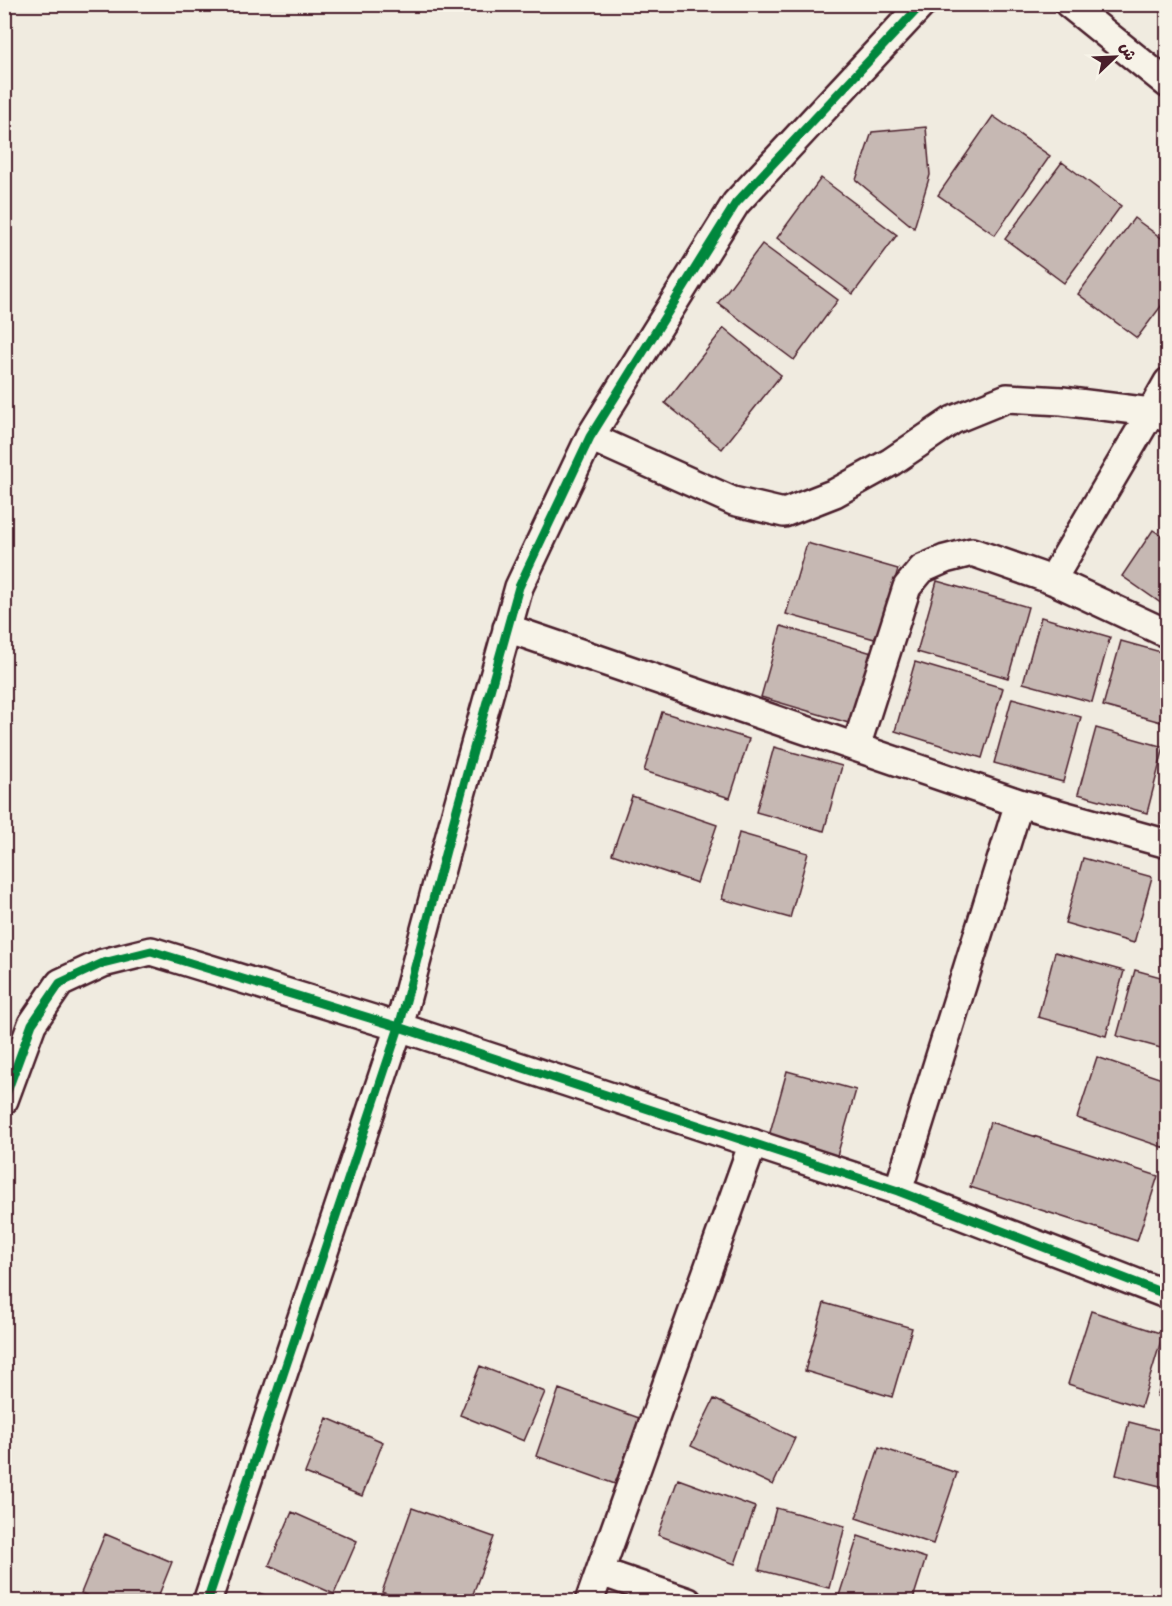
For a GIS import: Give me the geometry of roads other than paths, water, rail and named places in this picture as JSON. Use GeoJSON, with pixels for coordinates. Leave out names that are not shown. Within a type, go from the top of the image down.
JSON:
{"type":"FeatureCollection","features":[{"type":"Feature","properties":{"kind":"street"},"geometry":{"type":"LineString","coordinates":[[207,1602],[399,1028],[519,587],[590,437],[736,203],[922,4]]}},
{"type":"Feature","properties":{"kind":"street"},"geometry":{"type":"LineString","coordinates":[[1069,4],[1167,84]]}},
{"type":"Feature","properties":{"kind":"street"},"geometry":{"type":"LineString","coordinates":[[1052,579],[1159,415],[1167,382]]}},
{"type":"Feature","properties":{"kind":"street"},"geometry":{"type":"LineString","coordinates":[[590,437],[733,501],[784,513],[835,493],[891,462],[953,420],[1007,398],[1062,401],[1159,415]]}},
{"type":"Feature","properties":{"kind":"street"},"geometry":{"type":"LineString","coordinates":[[856,747],[906,587],[922,569],[945,559],[972,552],[1052,579],[1167,634]]}},
{"type":"Feature","properties":{"kind":"street"},"geometry":{"type":"LineString","coordinates":[[507,628],[1019,803],[1166,836]]}},
{"type":"Feature","properties":{"kind":"street"},"geometry":{"type":"LineString","coordinates":[[898,1191],[1019,803]]}},
{"type":"Feature","properties":{"kind":"street"},"geometry":{"type":"LineString","coordinates":[[4,1100],[32,1024],[60,983],[103,963],[151,951],[399,1028],[898,1191],[1167,1295]]}},
{"type":"Feature","properties":{"kind":"street"},"geometry":{"type":"LineString","coordinates":[[589,1602],[753,1143]]}},
{"type":"Feature","properties":{"kind":"street"},"geometry":{"type":"LineString","coordinates":[[601,1572],[688,1602]]}}]}
